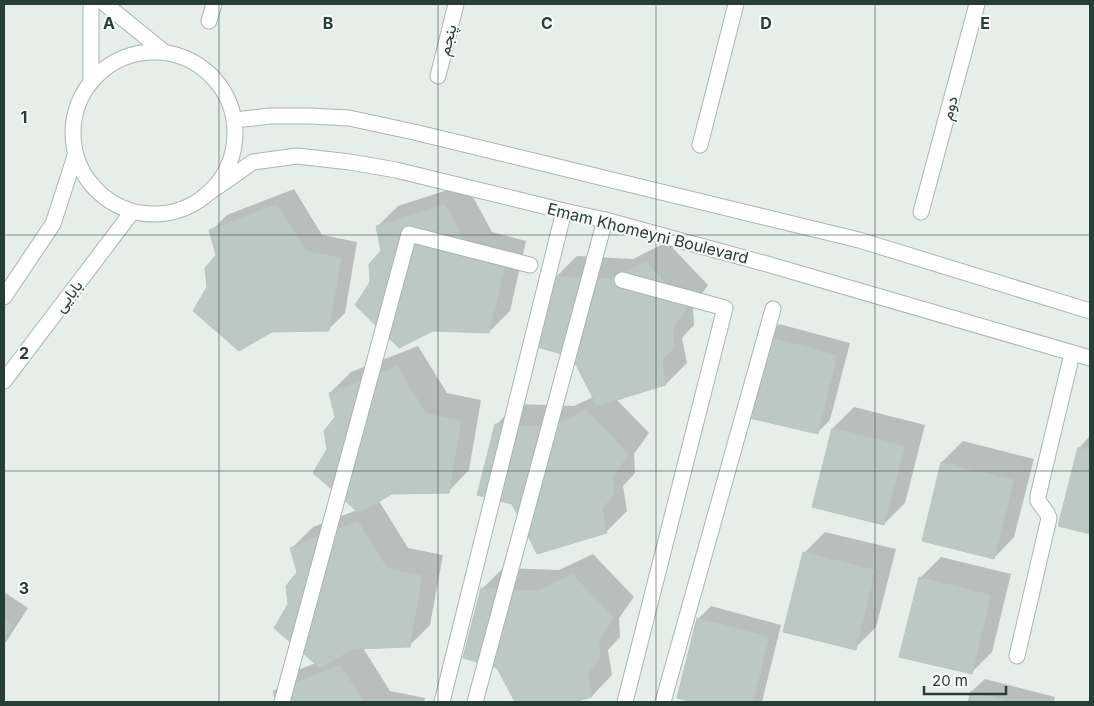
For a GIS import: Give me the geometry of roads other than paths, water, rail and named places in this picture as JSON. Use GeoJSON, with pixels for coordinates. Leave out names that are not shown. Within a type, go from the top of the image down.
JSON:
{"type":"FeatureCollection","features":[{"type":"Feature","properties":{"kind":"street"},"geometry":{"type":"LineString","coordinates":[[91,4],[91,80]]}},
{"type":"Feature","properties":{"kind":"street"},"geometry":{"type":"LineString","coordinates":[[105,4],[163,51]]}},
{"type":"Feature","properties":{"kind":"street"},"geometry":{"type":"LineString","coordinates":[[209,21],[214,4]]}},
{"type":"Feature","properties":{"kind":"street","name":"پنجم"},"geometry":{"type":"LineString","coordinates":[[438,76],[456,4]]}},
{"type":"Feature","properties":{"kind":"street"},"geometry":{"type":"LineString","coordinates":[[700,145],[736,4]]}},
{"type":"Feature","properties":{"kind":"street","name":"دوم"},"geometry":{"type":"LineString","coordinates":[[921,212],[977,4]]}},
{"type":"Feature","properties":{"kind":"street"},"geometry":{"type":"LineString","coordinates":[[163,51],[188,58],[210,73],[226,94],[235,120],[234,148],[225,173],[208,194],[185,209],[158,215],[132,212],[107,200],[87,180],[75,156],[72,129],[77,103],[91,80],[111,62],[136,52],[163,51]]}},
{"type":"Feature","properties":{"kind":"street"},"geometry":{"type":"LineString","coordinates":[[235,120],[270,116],[309,116],[349,118],[368,122],[859,240],[1090,311]]}},
{"type":"Feature","properties":{"kind":"street"},"geometry":{"type":"LineString","coordinates":[[4,297],[53,224],[75,156]]}},
{"type":"Feature","properties":{"kind":"street","name":"Emam Khomeyni Boulevard"},"geometry":{"type":"LineString","coordinates":[[208,194],[253,162],[296,156],[350,162],[396,170],[564,212],[605,220],[767,264],[1090,358]]}},
{"type":"Feature","properties":{"kind":"street","name":"بابایی"},"geometry":{"type":"LineString","coordinates":[[4,381],[132,212]]}},
{"type":"Feature","properties":{"kind":"street"},"geometry":{"type":"LineString","coordinates":[[442,702],[564,212]]}},
{"type":"Feature","properties":{"kind":"street"},"geometry":{"type":"LineString","coordinates":[[475,702],[605,220]]}},
{"type":"Feature","properties":{"kind":"street"},"geometry":{"type":"LineString","coordinates":[[282,702],[409,234],[530,265]]}},
{"type":"Feature","properties":{"kind":"street"},"geometry":{"type":"LineString","coordinates":[[622,280],[725,308],[625,702]]}},
{"type":"Feature","properties":{"kind":"street"},"geometry":{"type":"LineString","coordinates":[[663,702],[773,309]]}},
{"type":"Feature","properties":{"kind":"street"},"geometry":{"type":"LineString","coordinates":[[1017,656],[1049,518],[1038,501],[1038,496],[1072,354]]}}]}
